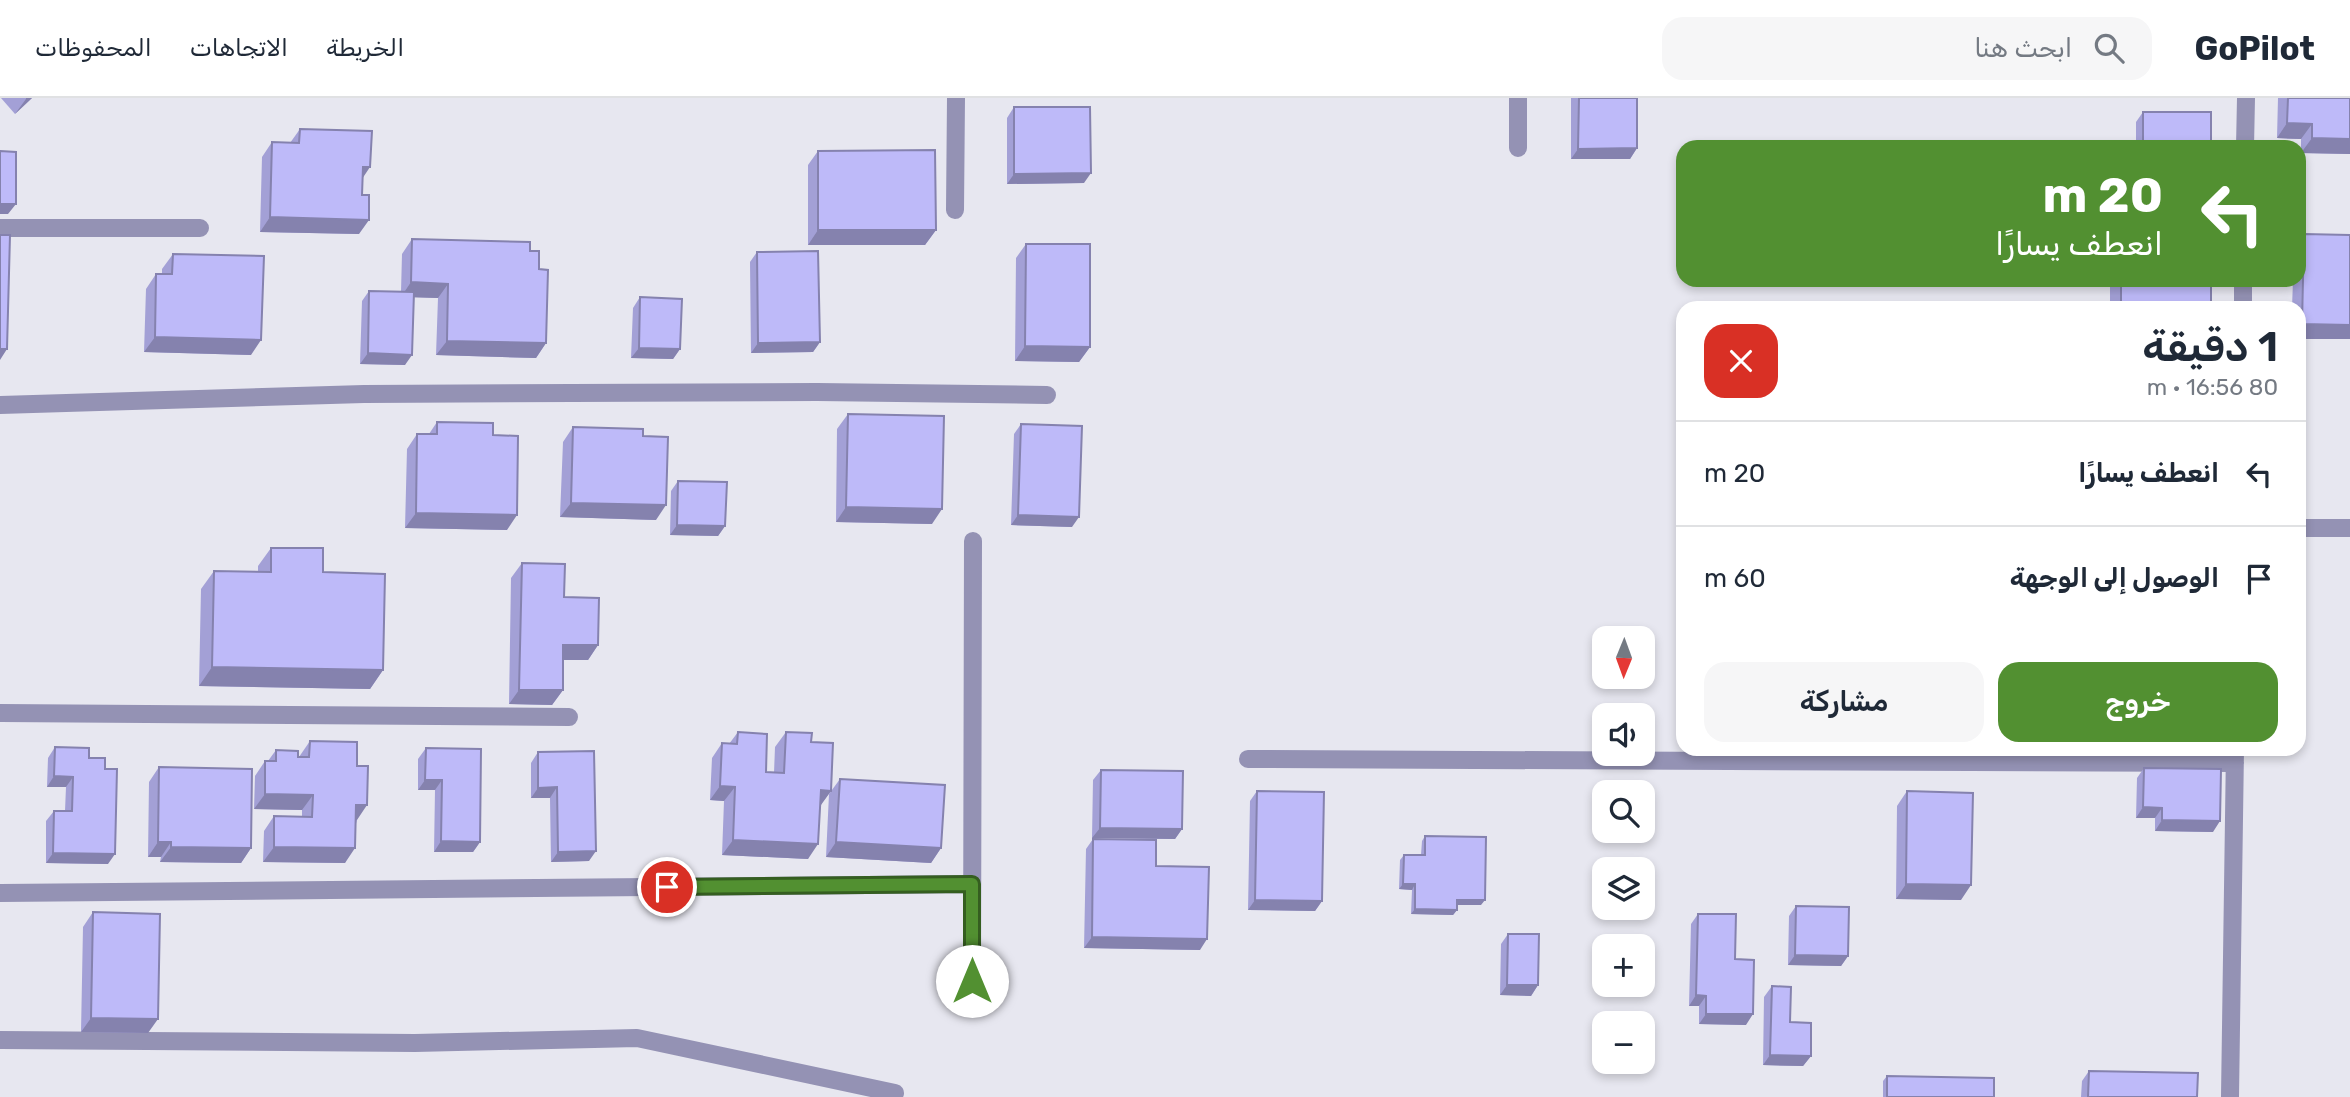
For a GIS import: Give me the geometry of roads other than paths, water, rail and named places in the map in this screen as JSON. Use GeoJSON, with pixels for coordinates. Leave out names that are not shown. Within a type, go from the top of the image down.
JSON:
{"type":"FeatureCollection","features":[{"type":"Feature","properties":{"kind":"street"},"geometry":{"type":"LineString","coordinates":[[955,210],[956,98]]}},
{"type":"Feature","properties":{"kind":"street"},"geometry":{"type":"LineString","coordinates":[[1518,98],[1518,148]]}},
{"type":"Feature","properties":{"kind":"street"},"geometry":{"type":"LineString","coordinates":[[2245,140],[2246,98]]}},
{"type":"Feature","properties":{"kind":"street"},"geometry":{"type":"LineString","coordinates":[[0,228],[200,228]]}},
{"type":"Feature","properties":{"kind":"street"},"geometry":{"type":"LineString","coordinates":[[0,405],[378,394],[817,392],[1047,395]]}},
{"type":"Feature","properties":{"kind":"street"},"geometry":{"type":"LineString","coordinates":[[2306,528],[2350,528]]}},
{"type":"Feature","properties":{"kind":"street"},"geometry":{"type":"LineString","coordinates":[[972,981],[973,541]]}},
{"type":"Feature","properties":{"kind":"street"},"geometry":{"type":"LineString","coordinates":[[0,713],[569,717]]}},
{"type":"Feature","properties":{"kind":"street"},"geometry":{"type":"LineString","coordinates":[[1248,760],[2235,756],[2230,1097]]}},
{"type":"Feature","properties":{"kind":"street"},"geometry":{"type":"LineString","coordinates":[[0,893],[972,884]]}},
{"type":"Feature","properties":{"kind":"street"},"geometry":{"type":"LineString","coordinates":[[0,1040],[415,1043],[637,1038],[895,1093]]}}]}
